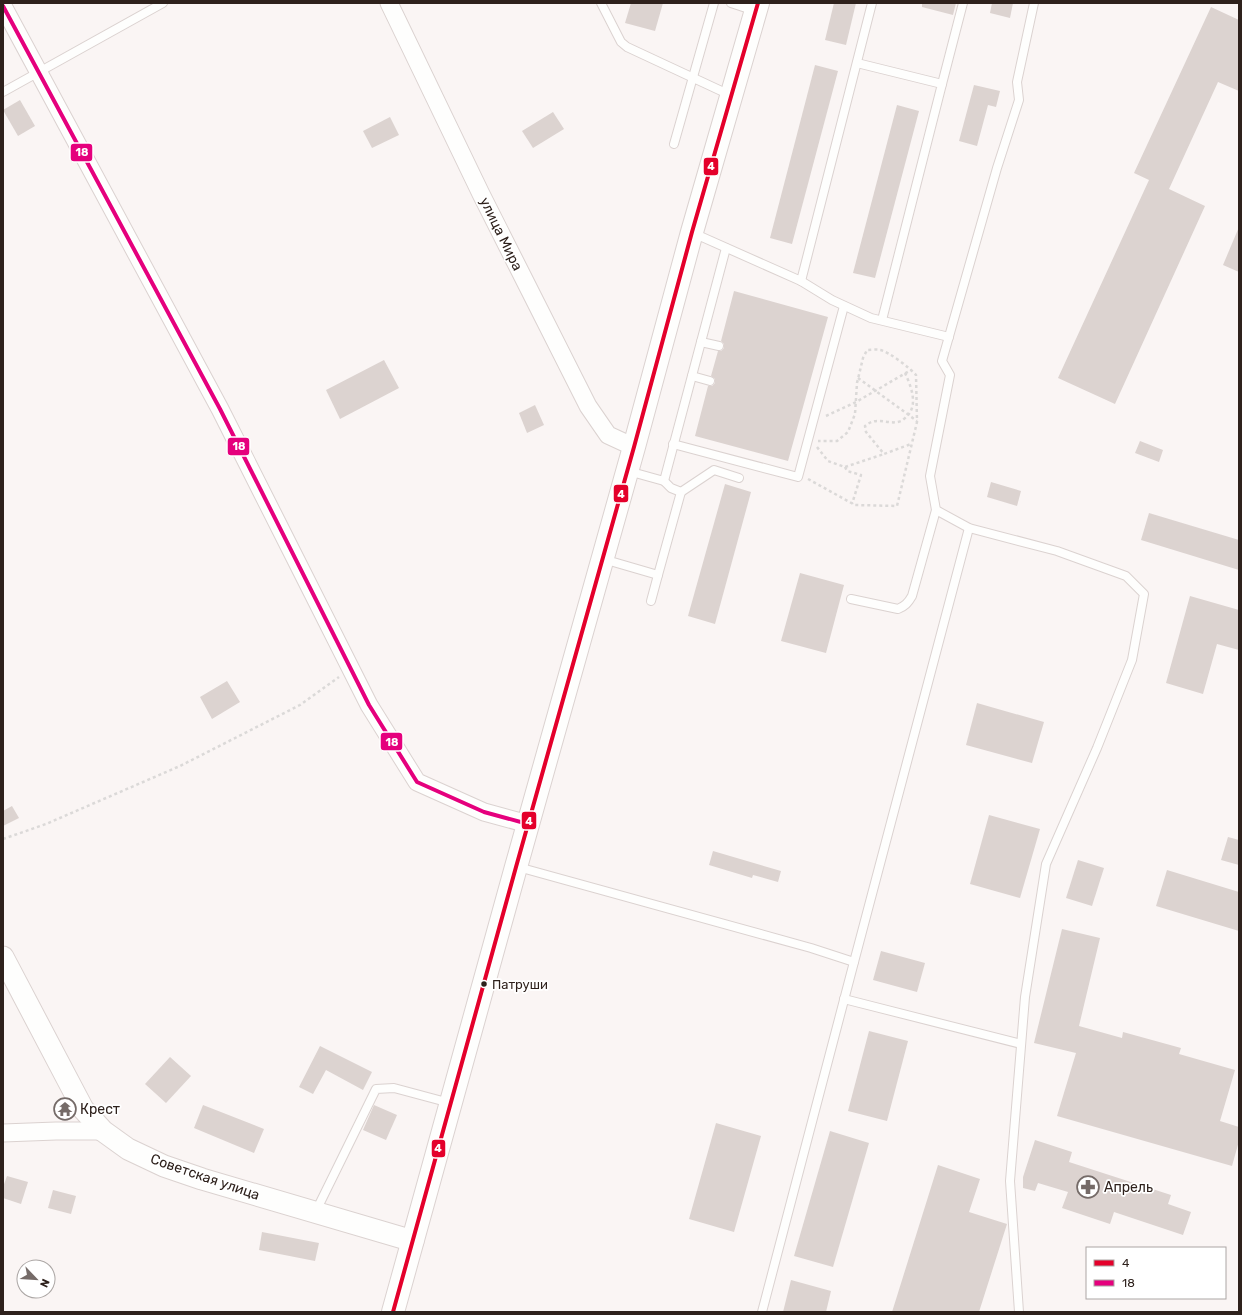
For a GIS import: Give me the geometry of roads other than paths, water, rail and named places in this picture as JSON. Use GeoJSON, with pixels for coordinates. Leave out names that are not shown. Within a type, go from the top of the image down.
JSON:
{"type":"FeatureCollection","features":[{"type":"Feature","properties":{"kind":"main road"},"geometry":{"type":"LineString","coordinates":[[393,1312],[634,447],[692,232],[757,7]]}},
{"type":"Feature","properties":{"kind":"street","name":"улица Мира"},"geometry":{"type":"LineString","coordinates":[[389,3],[485,201],[588,406],[608,435],[634,447]]}},
{"type":"Feature","properties":{"kind":"street"},"geometry":{"type":"LineString","coordinates":[[3,6],[220,409],[369,705],[417,782],[484,812],[528,824]]}},
{"type":"Feature","properties":{"kind":"street","name":"Советская улица"},"geometry":{"type":"LineString","coordinates":[[3,957],[83,1109],[103,1131],[128,1149],[164,1166],[202,1179],[413,1241]]}},
{"type":"Feature","properties":{"kind":"street"},"geometry":{"type":"LineString","coordinates":[[3,1133],[56,1130],[103,1131]]}},
{"type":"Feature","properties":{"kind":"lane"},"geometry":{"type":"LineString","coordinates":[[3,92],[162,3]]}},
{"type":"Feature","properties":{"kind":"lane"},"geometry":{"type":"LineString","coordinates":[[601,3],[622,42],[627,47],[731,95]]}},
{"type":"Feature","properties":{"kind":"lane"},"geometry":{"type":"LineString","coordinates":[[674,144],[714,3]]}},
{"type":"Feature","properties":{"kind":"lane"},"geometry":{"type":"LineString","coordinates":[[731,3],[757,7]]}},
{"type":"Feature","properties":{"kind":"lane"},"geometry":{"type":"LineString","coordinates":[[801,281],[872,3]]}},
{"type":"Feature","properties":{"kind":"lane"},"geometry":{"type":"LineString","coordinates":[[882,320],[963,3]]}},
{"type":"Feature","properties":{"kind":"lane"},"geometry":{"type":"LineString","coordinates":[[851,599],[898,609],[904,607],[912,596],[936,510],[930,476],[950,375],[942,361],[997,168],[1019,100],[1017,82],[1034,3]]}},
{"type":"Feature","properties":{"kind":"lane"},"geometry":{"type":"LineString","coordinates":[[857,62],[942,84]]}},
{"type":"Feature","properties":{"kind":"lane"},"geometry":{"type":"LineString","coordinates":[[692,232],[801,281],[832,300],[871,318],[949,337]]}},
{"type":"Feature","properties":{"kind":"lane"},"geometry":{"type":"LineString","coordinates":[[664,481],[726,248]]}},
{"type":"Feature","properties":{"kind":"lane"},"geometry":{"type":"LineString","coordinates":[[673,444],[798,478],[810,440],[813,423],[844,306]]}},
{"type":"Feature","properties":{"kind":"lane"},"geometry":{"type":"LineString","coordinates":[[701,342],[719,346]]}},
{"type":"Feature","properties":{"kind":"lane"},"geometry":{"type":"LineString","coordinates":[[692,376],[710,381]]}},
{"type":"Feature","properties":{"kind":"lane"},"geometry":{"type":"LineString","coordinates":[[652,601],[681,492],[714,470],[738,478]]}},
{"type":"Feature","properties":{"kind":"lane"},"geometry":{"type":"LineString","coordinates":[[627,471],[664,481],[671,488],[681,492]]}},
{"type":"Feature","properties":{"kind":"lane"},"geometry":{"type":"LineString","coordinates":[[936,510],[969,528],[1057,551],[1126,576],[1144,594],[1132,660],[1097,748],[1046,864],[1025,997],[1010,1181],[1019,1312]]}},
{"type":"Feature","properties":{"kind":"lane"},"geometry":{"type":"LineString","coordinates":[[762,1312],[969,528]]}},
{"type":"Feature","properties":{"kind":"lane"},"geometry":{"type":"LineString","coordinates":[[602,559],[658,575]]}},
{"type":"Feature","properties":{"kind":"lane"},"geometry":{"type":"LineString","coordinates":[[516,867],[811,948],[854,962]]}},
{"type":"Feature","properties":{"kind":"lane"},"geometry":{"type":"LineString","coordinates":[[844,999],[1021,1044]]}},
{"type":"Feature","properties":{"kind":"lane"},"geometry":{"type":"LineString","coordinates":[[315,1212],[376,1089],[394,1088],[451,1103]]}},
{"type":"Feature","properties":{"kind":"place","name":"Патруши"},"geometry":{"type":"Point","coordinates":[484,984]}},
{"type":"Feature","properties":{"kind":"place","name":"Крест"},"geometry":{"type":"Point","coordinates":[65,1109]}},
{"type":"Feature","properties":{"kind":"place","name":"Апрель"},"geometry":{"type":"Point","coordinates":[1088,1187]}}]}
